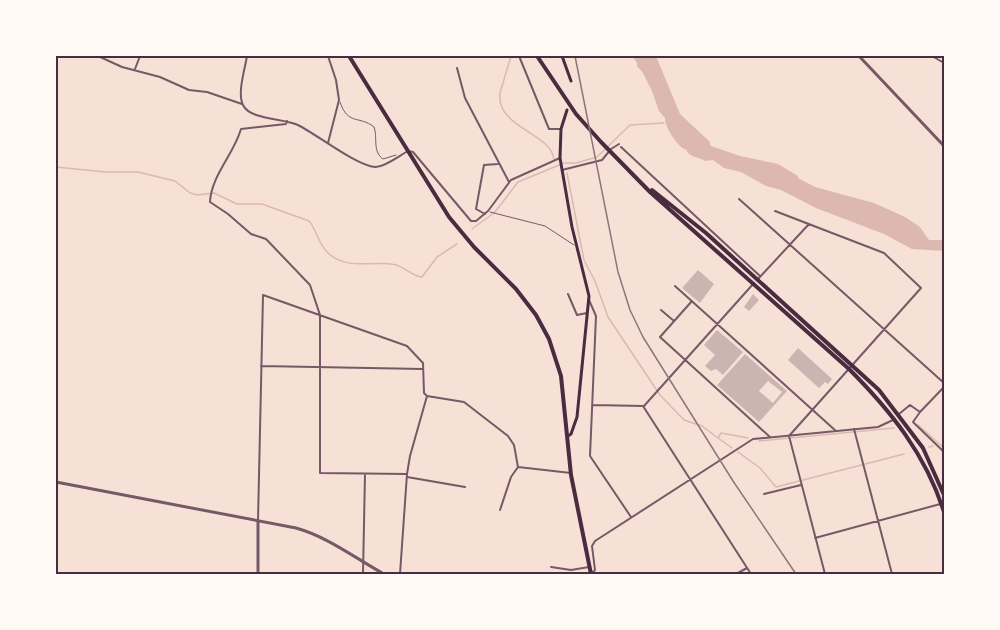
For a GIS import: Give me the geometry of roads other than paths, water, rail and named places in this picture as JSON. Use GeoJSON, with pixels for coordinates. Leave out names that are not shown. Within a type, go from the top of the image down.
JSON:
{"type":"FeatureCollection","features":[{"type":"Feature","properties":{"kind":"highway"},"geometry":{"type":"LineString","coordinates":[[349,56],[454,223],[516,289],[543,327],[554,350],[561,376],[571,473],[591,574]]}},
{"type":"Feature","properties":{"kind":"highway"},"geometry":{"type":"LineString","coordinates":[[537,56],[576,114],[620,162],[757,280],[851,367],[897,416],[922,448],[945,495]]}},
{"type":"Feature","properties":{"kind":"highway"},"geometry":{"type":"LineString","coordinates":[[897,416],[917,450],[943,503],[945,512]]}},
{"type":"Feature","properties":{"kind":"main road"},"geometry":{"type":"LineString","coordinates":[[562,56],[571,81]]}},
{"type":"Feature","properties":{"kind":"main road"},"geometry":{"type":"LineString","coordinates":[[567,110],[561,129],[560,159],[589,300],[577,417],[571,434],[567,438]]}},
{"type":"Feature","properties":{"kind":"street"},"geometry":{"type":"LineString","coordinates":[[81,56],[98,56],[122,67],[135,69],[189,90],[207,92],[242,104],[250,113],[287,121],[375,167],[408,151],[413,152],[471,221],[476,221],[488,212],[509,182],[518,175],[560,159]]}},
{"type":"Feature","properties":{"kind":"street"},"geometry":{"type":"LineString","coordinates":[[135,69],[140,56]]}},
{"type":"Feature","properties":{"kind":"street"},"geometry":{"type":"LineString","coordinates":[[242,104],[247,56]]}},
{"type":"Feature","properties":{"kind":"street"},"geometry":{"type":"LineString","coordinates":[[327,143],[339,100],[336,80],[328,56]]}},
{"type":"Feature","properties":{"kind":"street"},"geometry":{"type":"LineString","coordinates":[[519,56],[549,129],[561,129]]}},
{"type":"Feature","properties":{"kind":"street"},"geometry":{"type":"LineString","coordinates":[[859,56],[945,146]]}},
{"type":"Feature","properties":{"kind":"street"},"geometry":{"type":"LineString","coordinates":[[932,56],[945,63]]}},
{"type":"Feature","properties":{"kind":"street"},"geometry":{"type":"LineString","coordinates":[[457,68],[465,98],[509,182]]}},
{"type":"Feature","properties":{"kind":"street"},"geometry":{"type":"LineString","coordinates":[[287,121],[286,124],[241,129],[238,140],[212,191],[210,202],[251,234],[267,239],[310,285],[320,315],[320,473],[407,476],[465,487]]}},
{"type":"Feature","properties":{"kind":"street"},"geometry":{"type":"LineString","coordinates":[[562,169],[602,160],[611,149],[620,145],[757,280]]}},
{"type":"Feature","properties":{"kind":"street"},"geometry":{"type":"LineString","coordinates":[[488,212],[476,208],[484,165],[499,164]]}},
{"type":"Feature","properties":{"kind":"street"},"geometry":{"type":"LineString","coordinates":[[739,199],[945,385],[913,422],[945,452]]}},
{"type":"Feature","properties":{"kind":"street"},"geometry":{"type":"LineString","coordinates":[[775,212],[884,253],[921,288],[789,436]]}},
{"type":"Feature","properties":{"kind":"street"},"geometry":{"type":"LineString","coordinates":[[593,405],[643,406],[809,224]]}},
{"type":"Feature","properties":{"kind":"street"},"geometry":{"type":"LineString","coordinates":[[675,286],[836,431]]}},
{"type":"Feature","properties":{"kind":"street"},"geometry":{"type":"LineString","coordinates":[[568,294],[577,315],[588,312]]}},
{"type":"Feature","properties":{"kind":"street"},"geometry":{"type":"LineString","coordinates":[[258,574],[263,295],[407,346],[423,363],[424,393],[427,396],[410,456],[399,574]]}},
{"type":"Feature","properties":{"kind":"street"},"geometry":{"type":"LineString","coordinates":[[589,300],[596,315],[590,456],[631,517]]}},
{"type":"Feature","properties":{"kind":"street"},"geometry":{"type":"LineString","coordinates":[[692,301],[660,337],[771,437]]}},
{"type":"Feature","properties":{"kind":"street"},"geometry":{"type":"LineString","coordinates":[[661,310],[674,321]]}},
{"type":"Feature","properties":{"kind":"street"},"geometry":{"type":"LineString","coordinates":[[261,366],[424,369]]}},
{"type":"Feature","properties":{"kind":"street"},"geometry":{"type":"LineString","coordinates":[[427,396],[464,402],[508,436],[514,445],[518,467],[511,477],[500,510]]}},
{"type":"Feature","properties":{"kind":"street"},"geometry":{"type":"LineString","coordinates":[[591,574],[595,570],[593,543],[753,439],[878,427],[910,405],[920,412]]}},
{"type":"Feature","properties":{"kind":"street"},"geometry":{"type":"LineString","coordinates":[[643,406],[751,574]]}},
{"type":"Feature","properties":{"kind":"street"},"geometry":{"type":"LineString","coordinates":[[854,431],[891,574]]}},
{"type":"Feature","properties":{"kind":"street"},"geometry":{"type":"LineString","coordinates":[[789,436],[825,574]]}},
{"type":"Feature","properties":{"kind":"street"},"geometry":{"type":"LineString","coordinates":[[518,467],[571,473]]}},
{"type":"Feature","properties":{"kind":"street"},"geometry":{"type":"LineString","coordinates":[[363,574],[365,474]]}},
{"type":"Feature","properties":{"kind":"street"},"geometry":{"type":"LineString","coordinates":[[56,482],[310,532],[384,574]]}},
{"type":"Feature","properties":{"kind":"street"},"geometry":{"type":"LineString","coordinates":[[764,494],[801,482]]}},
{"type":"Feature","properties":{"kind":"street"},"geometry":{"type":"LineString","coordinates":[[815,538],[943,503]]}},
{"type":"Feature","properties":{"kind":"street"},"geometry":{"type":"LineString","coordinates":[[551,567],[571,570],[590,567]]}},
{"type":"Feature","properties":{"kind":"street"},"geometry":{"type":"LineString","coordinates":[[736,574],[747,568]]}},
{"type":"Feature","properties":{"kind":"lane"},"geometry":{"type":"LineString","coordinates":[[339,100],[343,111],[351,119],[374,126],[376,148],[380,158],[398,156]]}},
{"type":"Feature","properties":{"kind":"lane"},"geometry":{"type":"LineString","coordinates":[[488,212],[545,226],[577,247]]}},
{"type":"Feature","properties":{"kind":"waterway"},"geometry":{"type":"LineString","coordinates":[[511,56],[500,93],[501,105],[514,122],[543,142],[554,159]]}},
{"type":"Feature","properties":{"kind":"waterway"},"geometry":{"type":"LineString","coordinates":[[472,229],[495,212],[518,182],[564,163],[576,163],[597,157],[630,125],[664,123]]}},
{"type":"Feature","properties":{"kind":"waterway"},"geometry":{"type":"LineString","coordinates":[[56,167],[105,172],[138,172],[175,181],[190,193],[197,195],[214,193],[237,204],[262,204],[309,221],[325,249],[335,258],[352,263],[396,265],[422,277],[437,257],[457,244]]}},
{"type":"Feature","properties":{"kind":"waterway"},"geometry":{"type":"LineString","coordinates":[[567,173],[584,260],[595,281],[608,317],[660,395],[684,420],[702,426],[718,438],[721,433],[748,438]]}},
{"type":"Feature","properties":{"kind":"waterway"},"geometry":{"type":"LineString","coordinates":[[918,425],[944,448]]}},
{"type":"Feature","properties":{"kind":"waterway"},"geometry":{"type":"LineString","coordinates":[[759,441],[894,428]]}},
{"type":"Feature","properties":{"kind":"waterway"},"geometry":{"type":"LineString","coordinates":[[718,438],[732,448]]}},
{"type":"Feature","properties":{"kind":"waterway"},"geometry":{"type":"LineString","coordinates":[[929,447],[933,446]]}},
{"type":"Feature","properties":{"kind":"waterway"},"geometry":{"type":"LineString","coordinates":[[738,452],[760,468],[776,487],[904,454]]}},
{"type":"Feature","properties":{"kind":"railway"},"geometry":{"type":"LineString","coordinates":[[575,56],[618,272],[630,310],[643,337],[733,481],[796,574]]}}]}
